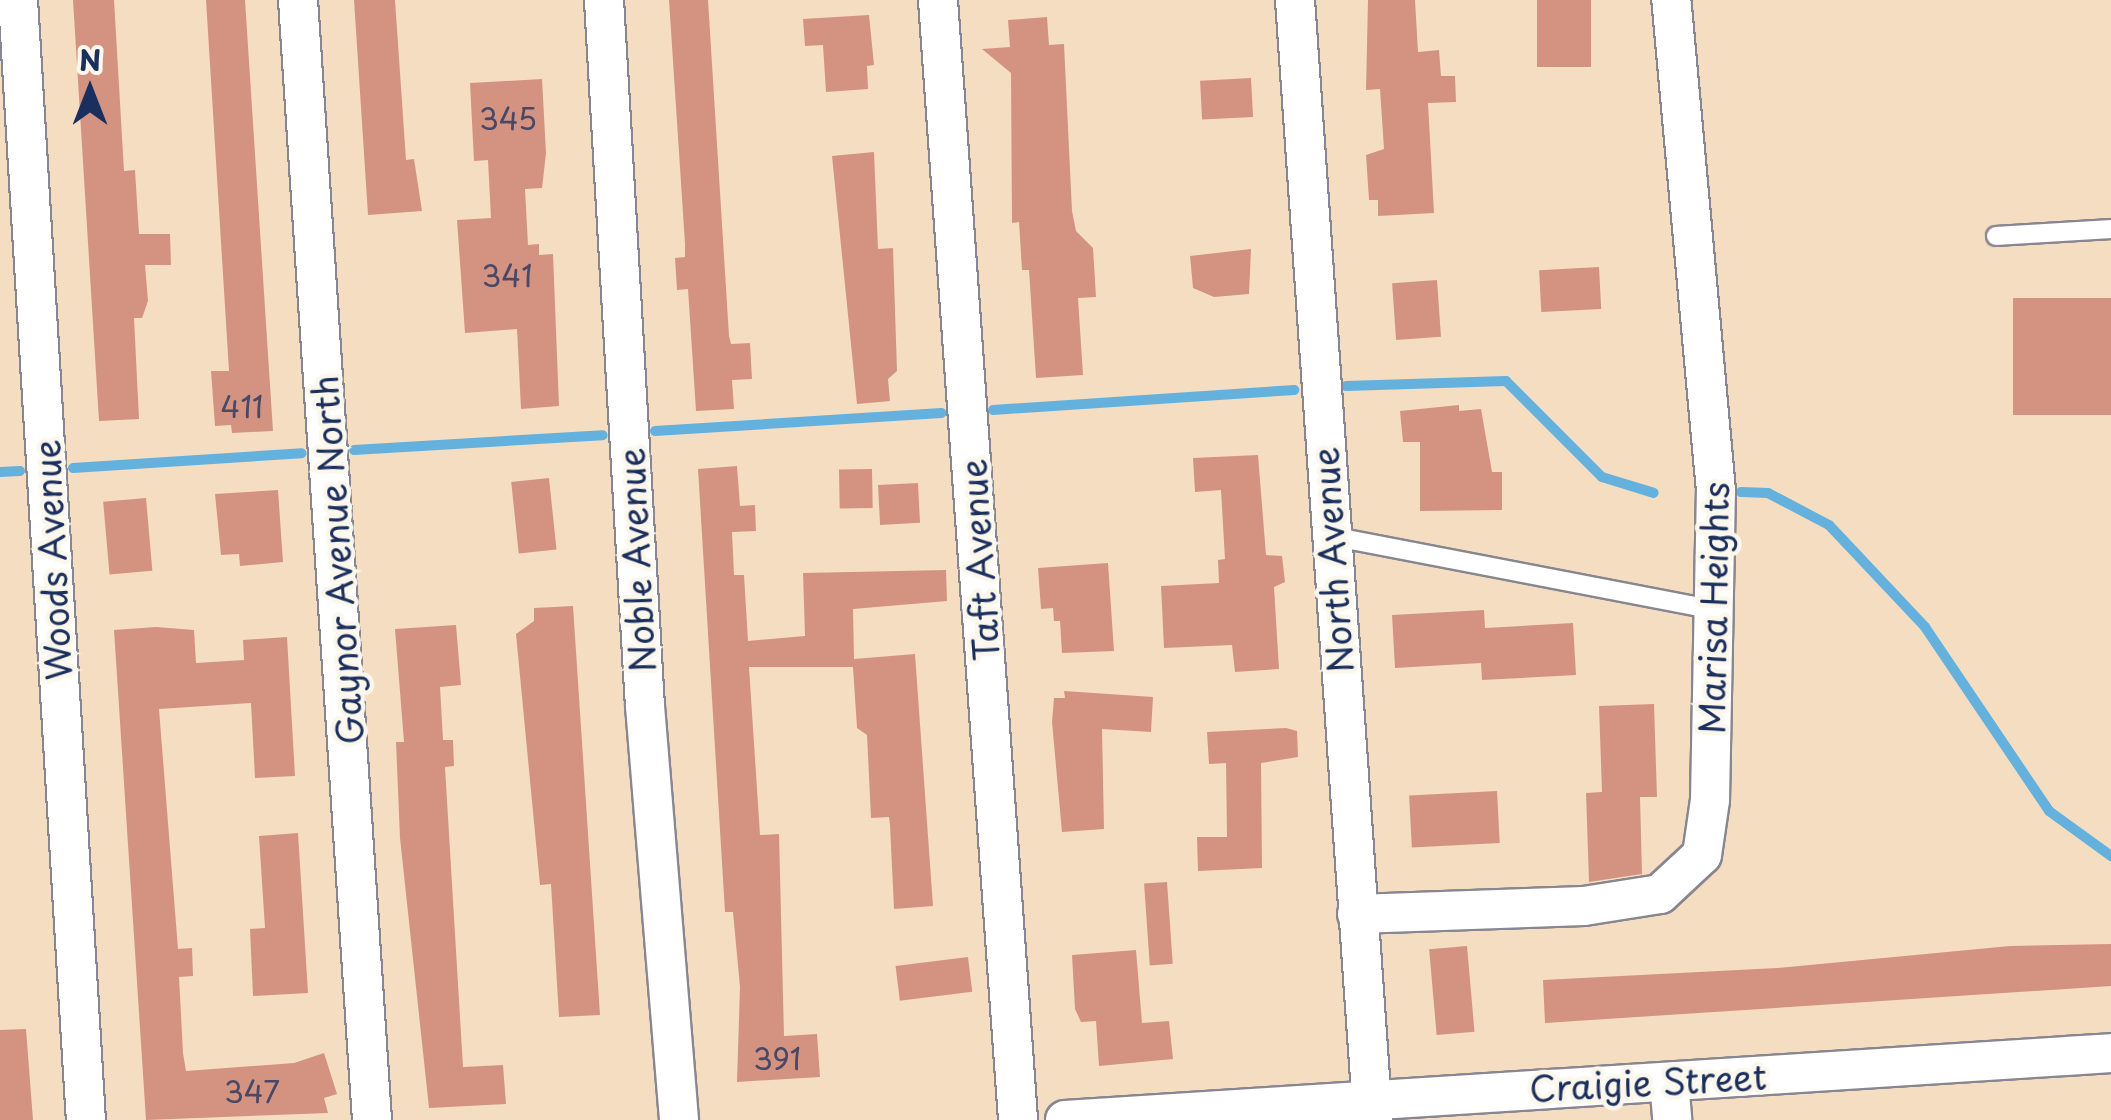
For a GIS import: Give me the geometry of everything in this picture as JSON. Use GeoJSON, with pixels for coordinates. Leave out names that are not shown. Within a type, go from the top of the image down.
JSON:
{"type":"FeatureCollection","features":[{"type":"Feature","properties":{"kind":"street","name":"Woods Avenue"},"geometry":{"type":"LineString","coordinates":[[18,0],[86,1120]]}},
{"type":"Feature","properties":{"kind":"street","name":"Gaynor Avenue North"},"geometry":{"type":"LineString","coordinates":[[298,0],[372,1120]]}},
{"type":"Feature","properties":{"kind":"street","name":"Noble Avenue"},"geometry":{"type":"LineString","coordinates":[[604,0],[645,706],[679,1120]]}},
{"type":"Feature","properties":{"kind":"street","name":"Taft Avenue"},"geometry":{"type":"LineString","coordinates":[[938,0],[1018,1120]]}},
{"type":"Feature","properties":{"kind":"street","name":"North Avenue"},"geometry":{"type":"LineString","coordinates":[[1295,0],[1373,1108]]}},
{"type":"Feature","properties":{"kind":"street","name":"Marisa Heights"},"geometry":{"type":"LineString","coordinates":[[1357,914],[1584,906],[1660,894],[1702,855],[1710,800],[1716,491],[1709,365],[1672,0]]}},
{"type":"Feature","properties":{"kind":"street","name":"Craigie Street"},"geometry":{"type":"LineString","coordinates":[[1065,1120],[1373,1108],[1669,1082],[2111,1053]]}},
{"type":"Feature","properties":{"kind":"street"},"geometry":{"type":"LineString","coordinates":[[1669,1082],[1672,1120]]}},
{"type":"Feature","properties":{"kind":"lane"},"geometry":{"type":"LineString","coordinates":[[1996,236],[2111,229]]}},
{"type":"Feature","properties":{"kind":"lane"},"geometry":{"type":"LineString","coordinates":[[1330,536],[1711,609]]}},
{"type":"Feature","properties":{"kind":"building"},"geometry":{"type":"Polygon","coordinates":[[[73,0],[114,0],[124,171],[135,170],[139,234],[170,234],[171,265],[145,265],[148,301],[142,318],[134,318],[139,419],[99,421],[73,0]]]}},
{"type":"Feature","properties":{"kind":"building"},"geometry":{"type":"Polygon","coordinates":[[[206,0],[245,0],[273,431],[232,433],[231,425],[215,426],[211,371],[229,371],[206,0]]]}},
{"type":"Feature","properties":{"kind":"building"},"geometry":{"type":"Polygon","coordinates":[[[354,0],[395,0],[406,160],[414,159],[422,211],[368,215],[354,0]]]}},
{"type":"Feature","properties":{"kind":"building"},"geometry":{"type":"Polygon","coordinates":[[[669,0],[708,0],[729,336],[731,344],[750,343],[752,379],[732,380],[734,409],[696,411],[688,289],[677,290],[675,258],[685,257],[685,244],[669,0]]]}},
{"type":"Feature","properties":{"kind":"building"},"geometry":{"type":"Polygon","coordinates":[[[1368,0],[1415,0],[1418,52],[1439,50],[1441,76],[1455,76],[1456,102],[1428,103],[1434,213],[1378,216],[1378,200],[1369,200],[1366,155],[1384,149],[1380,89],[1366,90],[1368,0]]]}},
{"type":"Feature","properties":{"kind":"building"},"geometry":{"type":"Polygon","coordinates":[[[1537,0],[1591,0],[1591,67],[1537,67],[1537,0]]]}},
{"type":"Feature","properties":{"kind":"building"},"geometry":{"type":"Polygon","coordinates":[[[869,15],[874,65],[867,66],[868,89],[826,92],[823,45],[805,46],[803,19],[869,15]]]}},
{"type":"Feature","properties":{"kind":"building"},"geometry":{"type":"Polygon","coordinates":[[[1047,17],[1049,45],[1064,44],[1072,211],[1076,231],[1093,248],[1096,297],[1078,298],[1083,375],[1036,378],[1029,270],[1022,270],[1019,222],[1012,223],[1011,73],[982,49],[1010,47],[1008,20],[1047,17]]]}},
{"type":"Feature","properties":{"kind":"building"},"geometry":{"type":"Polygon","coordinates":[[[1251,78],[1253,117],[1202,120],[1200,81],[1251,78]]]}},
{"type":"Feature","properties":{"kind":"building"},"geometry":{"type":"Polygon","coordinates":[[[542,79],[546,153],[542,188],[525,189],[528,245],[539,244],[539,255],[553,254],[559,406],[521,409],[517,329],[465,333],[457,220],[491,218],[488,160],[474,161],[470,83],[542,79]]]}},
{"type":"Feature","properties":{"kind":"building"},"geometry":{"type":"Polygon","coordinates":[[[874,152],[878,249],[893,248],[897,371],[888,379],[890,401],[857,404],[832,156],[874,152]]]}},
{"type":"Feature","properties":{"kind":"building"},"geometry":{"type":"Polygon","coordinates":[[[1251,249],[1249,294],[1214,297],[1193,288],[1190,256],[1251,249]]]}},
{"type":"Feature","properties":{"kind":"building"},"geometry":{"type":"Polygon","coordinates":[[[1599,267],[1601,309],[1541,312],[1539,270],[1599,267]]]}},
{"type":"Feature","properties":{"kind":"building"},"geometry":{"type":"Polygon","coordinates":[[[1437,280],[1441,337],[1396,340],[1392,283],[1437,280]]]}},
{"type":"Feature","properties":{"kind":"building"},"geometry":{"type":"Polygon","coordinates":[[[2013,298],[2111,298],[2111,415],[2013,415],[2013,298]]]}},
{"type":"Feature","properties":{"kind":"building"},"geometry":{"type":"Polygon","coordinates":[[[1459,405],[1459,411],[1481,409],[1492,472],[1502,472],[1502,510],[1420,511],[1420,442],[1403,442],[1400,411],[1459,405]]]}},
{"type":"Feature","properties":{"kind":"building"},"geometry":{"type":"Polygon","coordinates":[[[1258,455],[1266,555],[1282,556],[1285,582],[1274,587],[1279,669],[1235,672],[1232,645],[1164,648],[1161,586],[1219,583],[1218,560],[1225,559],[1221,490],[1195,492],[1193,458],[1258,455]]]}},
{"type":"Feature","properties":{"kind":"building"},"geometry":{"type":"Polygon","coordinates":[[[737,466],[740,506],[755,505],[756,531],[732,532],[734,575],[744,575],[748,641],[805,636],[803,573],[946,570],[947,601],[853,609],[854,659],[915,654],[933,906],[894,909],[889,817],[871,818],[867,735],[857,728],[853,667],[749,667],[760,835],[779,834],[784,1036],[817,1034],[820,1077],[737,1082],[740,987],[733,912],[725,912],[698,469],[737,466]]]}},
{"type":"Feature","properties":{"kind":"building"},"geometry":{"type":"Polygon","coordinates":[[[872,469],[873,508],[840,509],[839,470],[872,469]]]}},
{"type":"Feature","properties":{"kind":"building"},"geometry":{"type":"Polygon","coordinates":[[[549,478],[557,550],[519,554],[511,482],[549,478]]]}},
{"type":"Feature","properties":{"kind":"building"},"geometry":{"type":"Polygon","coordinates":[[[918,483],[920,523],[880,525],[878,485],[918,483]]]}},
{"type":"Feature","properties":{"kind":"building"},"geometry":{"type":"Polygon","coordinates":[[[278,490],[283,562],[240,566],[239,554],[221,555],[215,494],[278,490]]]}},
{"type":"Feature","properties":{"kind":"building"},"geometry":{"type":"Polygon","coordinates":[[[146,498],[152,571],[110,574],[103,502],[146,498]]]}},
{"type":"Feature","properties":{"kind":"building"},"geometry":{"type":"Polygon","coordinates":[[[1108,563],[1114,651],[1062,653],[1060,621],[1054,621],[1053,608],[1041,609],[1038,568],[1108,563]]]}},
{"type":"Feature","properties":{"kind":"building"},"geometry":{"type":"Polygon","coordinates":[[[573,606],[600,1015],[559,1017],[551,884],[540,885],[516,634],[534,621],[534,608],[573,606]]]}},
{"type":"Feature","properties":{"kind":"building"},"geometry":{"type":"Polygon","coordinates":[[[1484,610],[1485,628],[1573,623],[1576,675],[1482,680],[1481,663],[1395,668],[1392,615],[1484,610]]]}},
{"type":"Feature","properties":{"kind":"building"},"geometry":{"type":"Polygon","coordinates":[[[456,625],[461,685],[440,687],[443,740],[453,740],[454,766],[445,767],[463,1067],[503,1065],[506,1104],[429,1108],[400,838],[396,742],[404,742],[395,629],[456,625]]]}},
{"type":"Feature","properties":{"kind":"building"},"geometry":{"type":"Polygon","coordinates":[[[114,630],[194,630],[196,663],[244,660],[243,640],[287,637],[295,776],[255,778],[251,703],[159,709],[178,949],[192,948],[193,976],[179,977],[183,1053],[186,1071],[294,1063],[324,1053],[337,1094],[324,1098],[328,1113],[146,1120],[114,630]]]}},
{"type":"Feature","properties":{"kind":"building"},"geometry":{"type":"Polygon","coordinates":[[[1064,691],[1153,697],[1151,732],[1102,729],[1104,829],[1062,832],[1052,722],[1054,698],[1065,698],[1064,691]]]}},
{"type":"Feature","properties":{"kind":"building"},"geometry":{"type":"Polygon","coordinates":[[[1654,704],[1657,797],[1640,797],[1642,874],[1589,882],[1586,793],[1602,792],[1599,706],[1654,704]]]}},
{"type":"Feature","properties":{"kind":"building"},"geometry":{"type":"Polygon","coordinates":[[[1286,728],[1297,731],[1298,757],[1261,763],[1262,868],[1198,871],[1197,837],[1227,837],[1226,763],[1209,764],[1207,732],[1286,728]]]}},
{"type":"Feature","properties":{"kind":"building"},"geometry":{"type":"Polygon","coordinates":[[[1497,791],[1500,843],[1412,848],[1409,796],[1497,791]]]}},
{"type":"Feature","properties":{"kind":"building"},"geometry":{"type":"Polygon","coordinates":[[[298,833],[308,993],[253,996],[250,929],[265,928],[259,836],[298,833]]]}},
{"type":"Feature","properties":{"kind":"building"},"geometry":{"type":"Polygon","coordinates":[[[1167,882],[1173,964],[1150,965],[1144,884],[1167,882]]]}},
{"type":"Feature","properties":{"kind":"building"},"geometry":{"type":"Polygon","coordinates":[[[2111,944],[2111,986],[1545,1023],[1543,980],[1777,968],[2010,946],[2111,944]]]}},
{"type":"Feature","properties":{"kind":"building"},"geometry":{"type":"Polygon","coordinates":[[[1467,946],[1474,1032],[1437,1035],[1429,949],[1467,946]]]}},
{"type":"Feature","properties":{"kind":"building"},"geometry":{"type":"Polygon","coordinates":[[[1136,950],[1142,1023],[1169,1021],[1173,1059],[1099,1066],[1096,1021],[1081,1022],[1075,1009],[1072,955],[1136,950]]]}},
{"type":"Feature","properties":{"kind":"building"},"geometry":{"type":"Polygon","coordinates":[[[968,957],[972,992],[900,1001],[896,966],[968,957]]]}},
{"type":"Feature","properties":{"kind":"building"},"geometry":{"type":"Polygon","coordinates":[[[26,1029],[33,1120],[0,1120],[0,1030],[26,1029]]]}},
{"type":"Feature","properties":{"kind":"waterway"},"geometry":{"type":"LineString","coordinates":[[1346,386],[1506,381],[1602,477],[1654,493]]}},
{"type":"Feature","properties":{"kind":"waterway"},"geometry":{"type":"LineString","coordinates":[[993,410],[1294,390]]}},
{"type":"Feature","properties":{"kind":"waterway"},"geometry":{"type":"LineString","coordinates":[[655,431],[941,413]]}},
{"type":"Feature","properties":{"kind":"waterway"},"geometry":{"type":"LineString","coordinates":[[354,450],[603,435]]}},
{"type":"Feature","properties":{"kind":"waterway"},"geometry":{"type":"LineString","coordinates":[[73,468],[302,453]]}},
{"type":"Feature","properties":{"kind":"waterway"},"geometry":{"type":"LineString","coordinates":[[0,472],[20,471]]}},
{"type":"Feature","properties":{"kind":"waterway"},"geometry":{"type":"LineString","coordinates":[[1741,492],[1768,493],[1829,525],[1925,627],[2049,811],[2111,856]]}}]}
